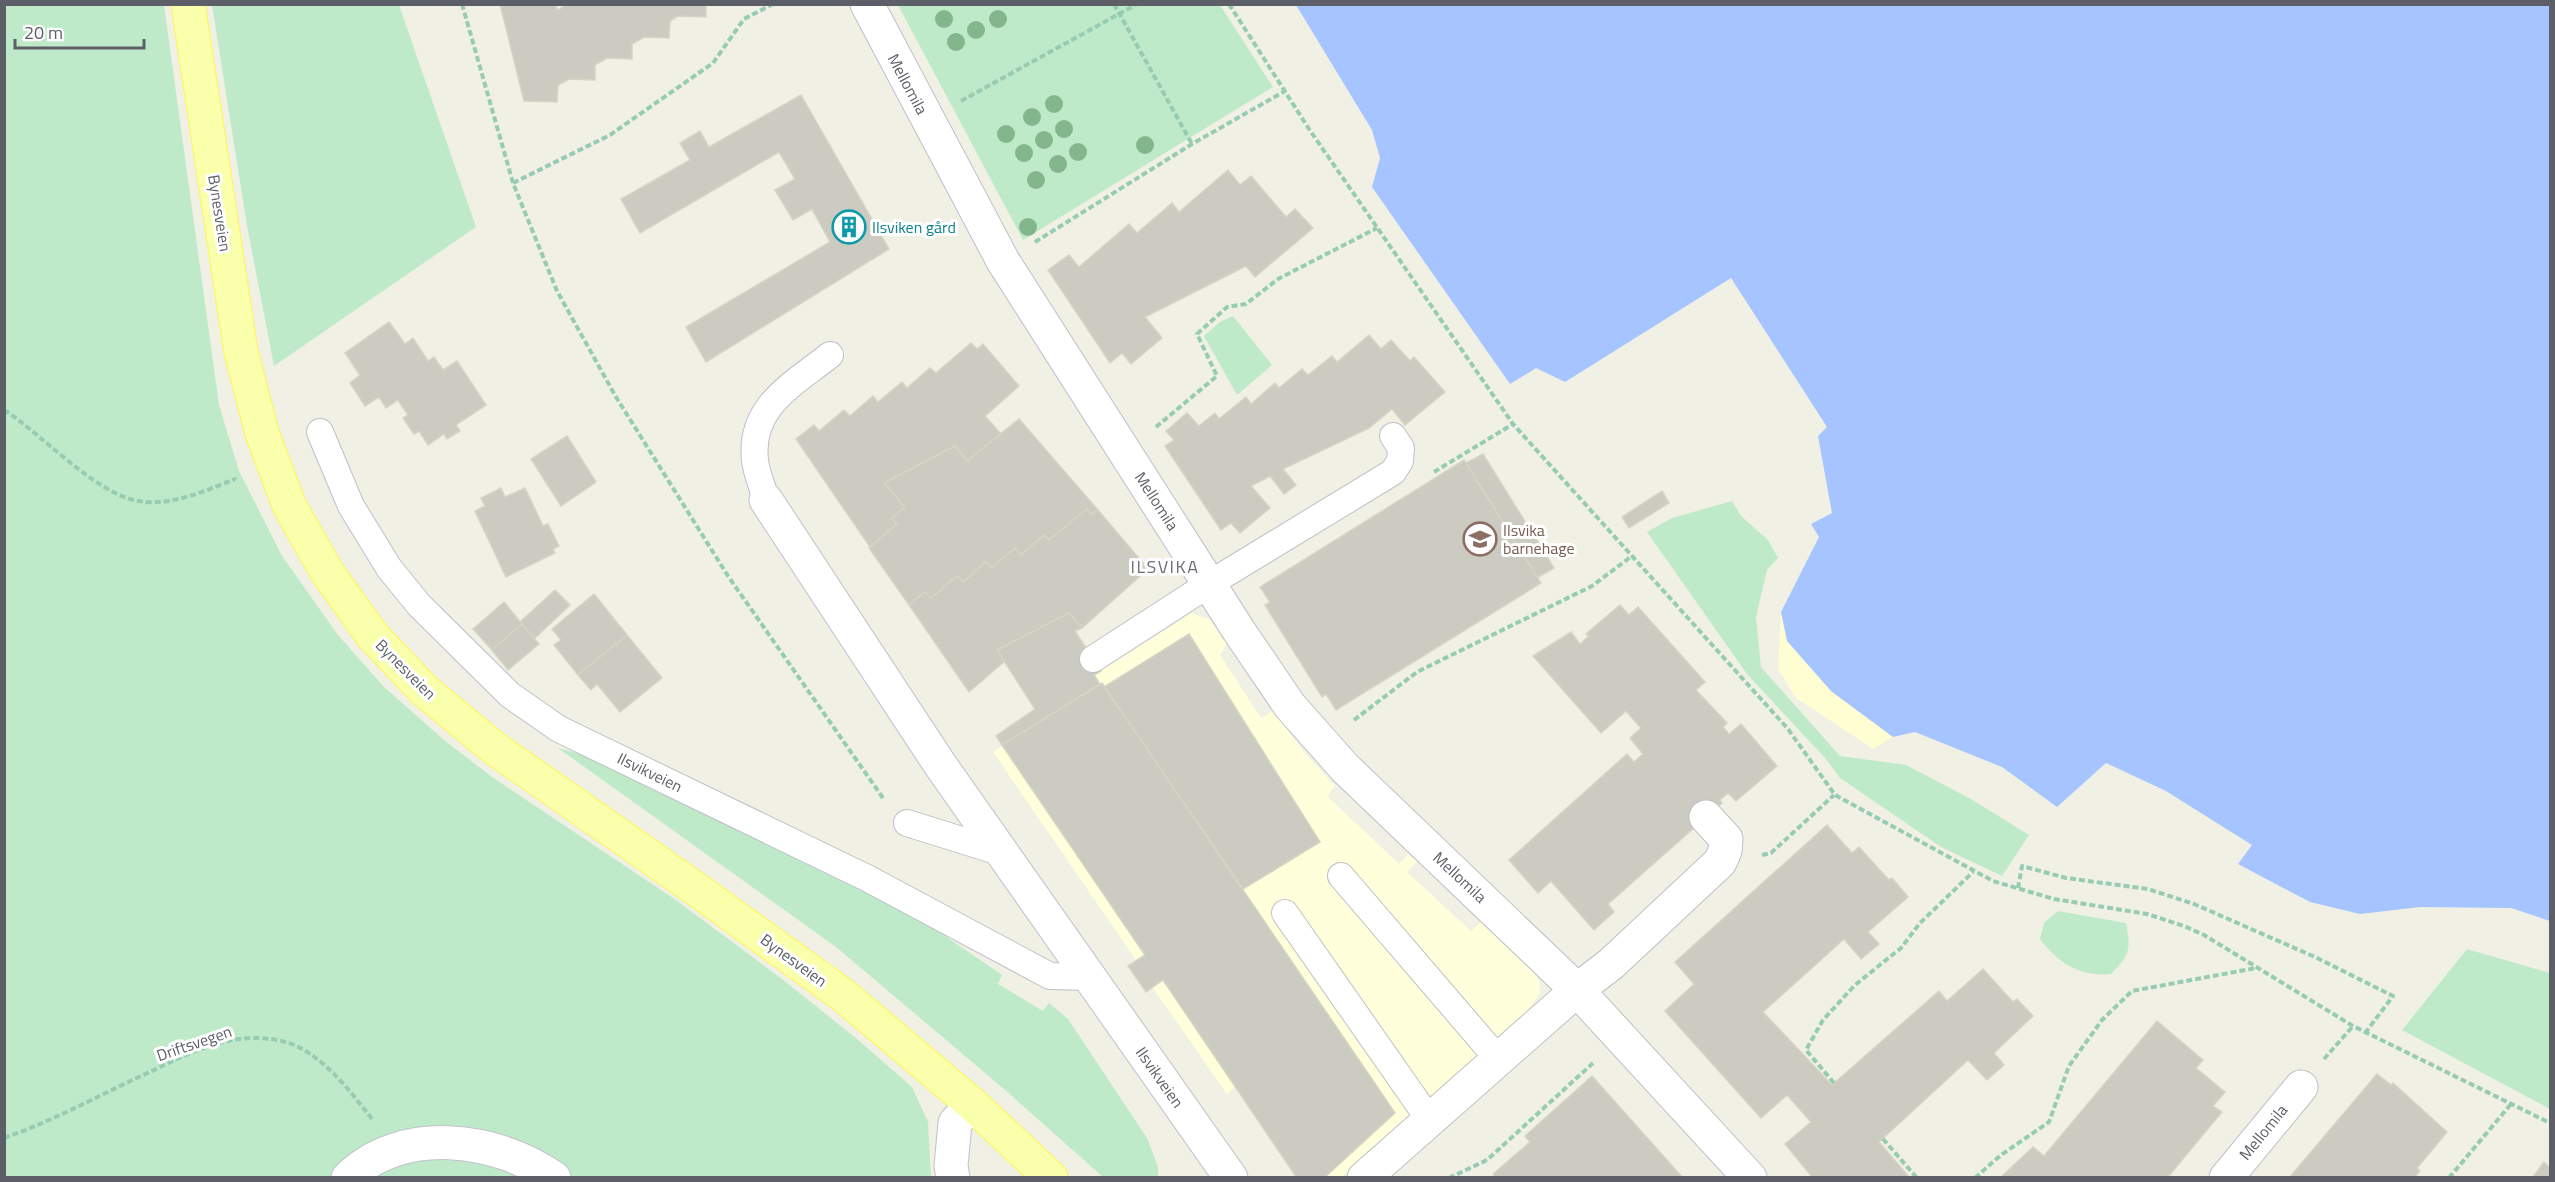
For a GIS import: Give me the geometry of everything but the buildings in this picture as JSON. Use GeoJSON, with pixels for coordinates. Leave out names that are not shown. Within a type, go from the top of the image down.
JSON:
{"type":"FeatureCollection","features":[{"type":"Feature","properties":{"kind":"main road","name":"Bynesveien"},"geometry":{"type":"LineString","coordinates":[[188,4],[241,352],[261,433],[289,505],[333,581],[372,635],[424,690],[485,741],[843,995],[972,1104],[1051,1178]]}},
{"type":"Feature","properties":{"kind":"street","name":"Mellomila"},"geometry":{"type":"LineString","coordinates":[[867,4],[1003,261],[1209,584],[1290,706],[1345,768],[1577,990],[1750,1178]]}},
{"type":"Feature","properties":{"kind":"street","name":"Ilsvikveien"},"geometry":{"type":"LineString","coordinates":[[766,500],[941,766],[1231,1178]]}},
{"type":"Feature","properties":{"kind":"street"},"geometry":{"type":"LineString","coordinates":[[1364,1178],[1577,990],[1611,964],[1720,862],[1725,851],[1726,839],[1706,817]]}},
{"type":"Feature","properties":{"kind":"street","name":"Mellomila"},"geometry":{"type":"LineString","coordinates":[[2226,1178],[2301,1087]]}},
{"type":"Feature","properties":{"kind":"street"},"geometry":{"type":"LineString","coordinates":[[953,1178],[951,1166],[955,1123],[972,1104]]}},
{"type":"Feature","properties":{"kind":"street"},"geometry":{"type":"LineString","coordinates":[[348,1178],[360,1166],[396,1150],[420,1144],[450,1143],[482,1145],[512,1154],[554,1178]]}},
{"type":"Feature","properties":{"kind":"lane"},"geometry":{"type":"LineString","coordinates":[[766,500],[755,460],[756,432],[762,416],[769,404],[830,355]]}},
{"type":"Feature","properties":{"kind":"lane","name":"Ilsvikveien"},"geometry":{"type":"LineString","coordinates":[[320,432],[351,506],[389,568],[419,605],[510,695],[559,729],[867,878],[1050,976],[1089,977]]}},
{"type":"Feature","properties":{"kind":"lane"},"geometry":{"type":"LineString","coordinates":[[1093,659],[1209,584],[1393,472],[1400,461],[1401,448],[1393,436]]}},
{"type":"Feature","properties":{"kind":"lane"},"geometry":{"type":"LineString","coordinates":[[907,823],[1003,853]]}},
{"type":"Feature","properties":{"kind":"lane"},"geometry":{"type":"LineString","coordinates":[[1341,876],[1498,1059]]}},
{"type":"Feature","properties":{"kind":"lane"},"geometry":{"type":"LineString","coordinates":[[1285,913],[1429,1119]]}},
{"type":"Feature","properties":{"kind":"path"},"geometry":{"type":"LineString","coordinates":[[462,4],[513,183],[557,291],[616,398],[728,576],[887,803],[907,823]]}},
{"type":"Feature","properties":{"kind":"path"},"geometry":{"type":"LineString","coordinates":[[513,183],[620,128],[713,63],[744,19],[773,4]]}},
{"type":"Feature","properties":{"kind":"path"},"geometry":{"type":"LineString","coordinates":[[1114,4],[1192,144]]}},
{"type":"Feature","properties":{"kind":"path"},"geometry":{"type":"LineString","coordinates":[[954,104],[1137,4]]}},
{"type":"Feature","properties":{"kind":"path"},"geometry":{"type":"LineString","coordinates":[[1229,4],[1377,228],[1513,424],[1788,729],[1834,795],[1993,881],[2054,899],[2147,914],[2204,935],[2366,1032],[2550,1123]]}},
{"type":"Feature","properties":{"kind":"path"},"geometry":{"type":"LineString","coordinates":[[1003,261],[1192,144],[1285,91]]}},
{"type":"Feature","properties":{"kind":"path"},"geometry":{"type":"LineString","coordinates":[[1154,429],[1217,376],[1197,334],[1227,307],[1246,304],[1278,279],[1377,228]]}},
{"type":"Feature","properties":{"kind":"path"},"geometry":{"type":"LineString","coordinates":[[4,410],[117,495],[143,502],[157,502],[202,493],[235,478]]}},
{"type":"Feature","properties":{"kind":"path"},"geometry":{"type":"LineString","coordinates":[[1351,722],[1417,672],[1592,586],[1632,556]]}},
{"type":"Feature","properties":{"kind":"path"},"geometry":{"type":"LineString","coordinates":[[1720,862],[1771,853],[1834,795]]}},
{"type":"Feature","properties":{"kind":"path"},"geometry":{"type":"LineString","coordinates":[[2018,888],[2022,866],[2066,878],[2148,889],[2194,904],[2315,957],[2393,996],[2366,1032]]}},
{"type":"Feature","properties":{"kind":"path"},"geometry":{"type":"LineString","coordinates":[[1834,1083],[1806,1050],[1823,1020],[1855,985],[1901,948],[1920,923],[1973,872]]}},
{"type":"Feature","properties":{"kind":"path"},"geometry":{"type":"LineString","coordinates":[[1975,1178],[2001,1155],[2049,1122],[2069,1066],[2102,1020],[2132,991],[2257,968]]}},
{"type":"Feature","properties":{"kind":"path","name":"Driftsvegen"},"geometry":{"type":"LineString","coordinates":[[4,1138],[192,1053],[239,1039],[267,1039],[288,1043],[306,1051],[330,1070],[396,1150]]}},
{"type":"Feature","properties":{"kind":"path"},"geometry":{"type":"LineString","coordinates":[[1449,1178],[1488,1160],[1593,1063]]}},
{"type":"Feature","properties":{"kind":"path"},"geometry":{"type":"LineString","coordinates":[[2449,1178],[2511,1104]]}},
{"type":"Feature","properties":{"kind":"path"},"geometry":{"type":"LineString","coordinates":[[1882,1139],[1917,1178]]}},
{"type":"Feature","properties":{"kind":"shaded area"},"geometry":{"type":"Polygon","coordinates":[[[5,5],[164,5],[219,405],[239,471],[282,556],[338,635],[384,687],[444,740],[492,777],[673,898],[782,979],[912,1087],[928,1122],[931,1177],[5,1178],[5,5]]]}},
{"type":"Feature","properties":{"kind":"shaded area"},"geometry":{"type":"Polygon","coordinates":[[[212,5],[399,5],[476,227],[274,366],[247,226],[212,5]]]}},
{"type":"Feature","properties":{"kind":"shaded area"},"geometry":{"type":"Polygon","coordinates":[[[898,5],[1220,5],[1273,87],[1023,240],[898,5]]]}},
{"type":"Feature","properties":{"kind":"shaded area"},"geometry":{"type":"Polygon","coordinates":[[[1233,316],[1272,365],[1237,395],[1204,336],[1220,322],[1233,316]]]}},
{"type":"Feature","properties":{"kind":"shaded area"},"geometry":{"type":"Polygon","coordinates":[[[1732,501],[1741,516],[1768,540],[1778,558],[1767,570],[1756,617],[1761,667],[1840,756],[1906,765],[1971,799],[2029,835],[2002,876],[1941,847],[1840,778],[1825,758],[1747,674],[1647,532],[1672,518],[1732,501]]]}},
{"type":"Feature","properties":{"kind":"shaded area"},"geometry":{"type":"Polygon","coordinates":[[[1192,613],[1210,620],[1227,644],[1220,655],[1261,718],[1273,711],[1304,752],[1335,786],[1327,796],[1399,864],[1408,854],[1417,862],[1407,872],[1471,931],[1482,921],[1535,973],[1539,981],[1540,993],[1529,1009],[1342,1177],[1297,1177],[1235,1087],[1227,1094],[1153,988],[1146,992],[1128,966],[1136,960],[993,752],[1099,685],[1094,675],[1192,613]]]}},
{"type":"Feature","properties":{"kind":"shaded area"},"geometry":{"type":"Polygon","coordinates":[[[558,748],[602,760],[910,912],[1002,975],[998,984],[1043,1011],[1049,1003],[1068,1019],[1147,1138],[1158,1167],[1158,1177],[1103,1177],[1004,1089],[836,947],[558,748]]]}},
{"type":"Feature","properties":{"kind":"shaded area"},"geometry":{"type":"Polygon","coordinates":[[[2058,911],[2126,923],[2128,951],[2111,974],[2080,971],[2062,961],[2047,948],[2040,939],[2044,923],[2058,911]]]}},
{"type":"Feature","properties":{"kind":"shaded area"},"geometry":{"type":"Polygon","coordinates":[[[2467,949],[2550,973],[2550,1109],[2402,1030],[2467,949]]]}},
{"type":"Feature","properties":{"kind":"sand"},"geometry":{"type":"Polygon","coordinates":[[[1781,612],[1787,641],[1831,691],[1893,737],[1873,749],[1796,698],[1778,669],[1781,612]]]}},
{"type":"Feature","properties":{"kind":"water"},"geometry":{"type":"Polygon","coordinates":[[[1296,5],[2550,5],[2550,921],[2511,908],[2420,907],[2360,914],[2310,902],[2238,864],[2252,845],[2166,791],[2106,763],[2057,807],[2002,767],[1915,732],[1893,737],[1831,691],[1787,641],[1781,612],[1819,537],[1811,524],[1832,513],[1818,436],[1827,427],[1731,278],[1565,382],[1536,368],[1510,384],[1372,187],[1380,158],[1372,130],[1296,5]]]}},
{"type":"Feature","properties":{"kind":"place","name":"Ilsviken gård"},"geometry":{"type":"Point","coordinates":[849,227]}},
{"type":"Feature","properties":{"kind":"place","name":"Ilsvika barnehage"},"geometry":{"type":"Point","coordinates":[1480,539]}},
{"type":"Feature","properties":{"kind":"district","name":"ILSVIKA"},"geometry":{"type":"Point","coordinates":[1165,566]}}]}
